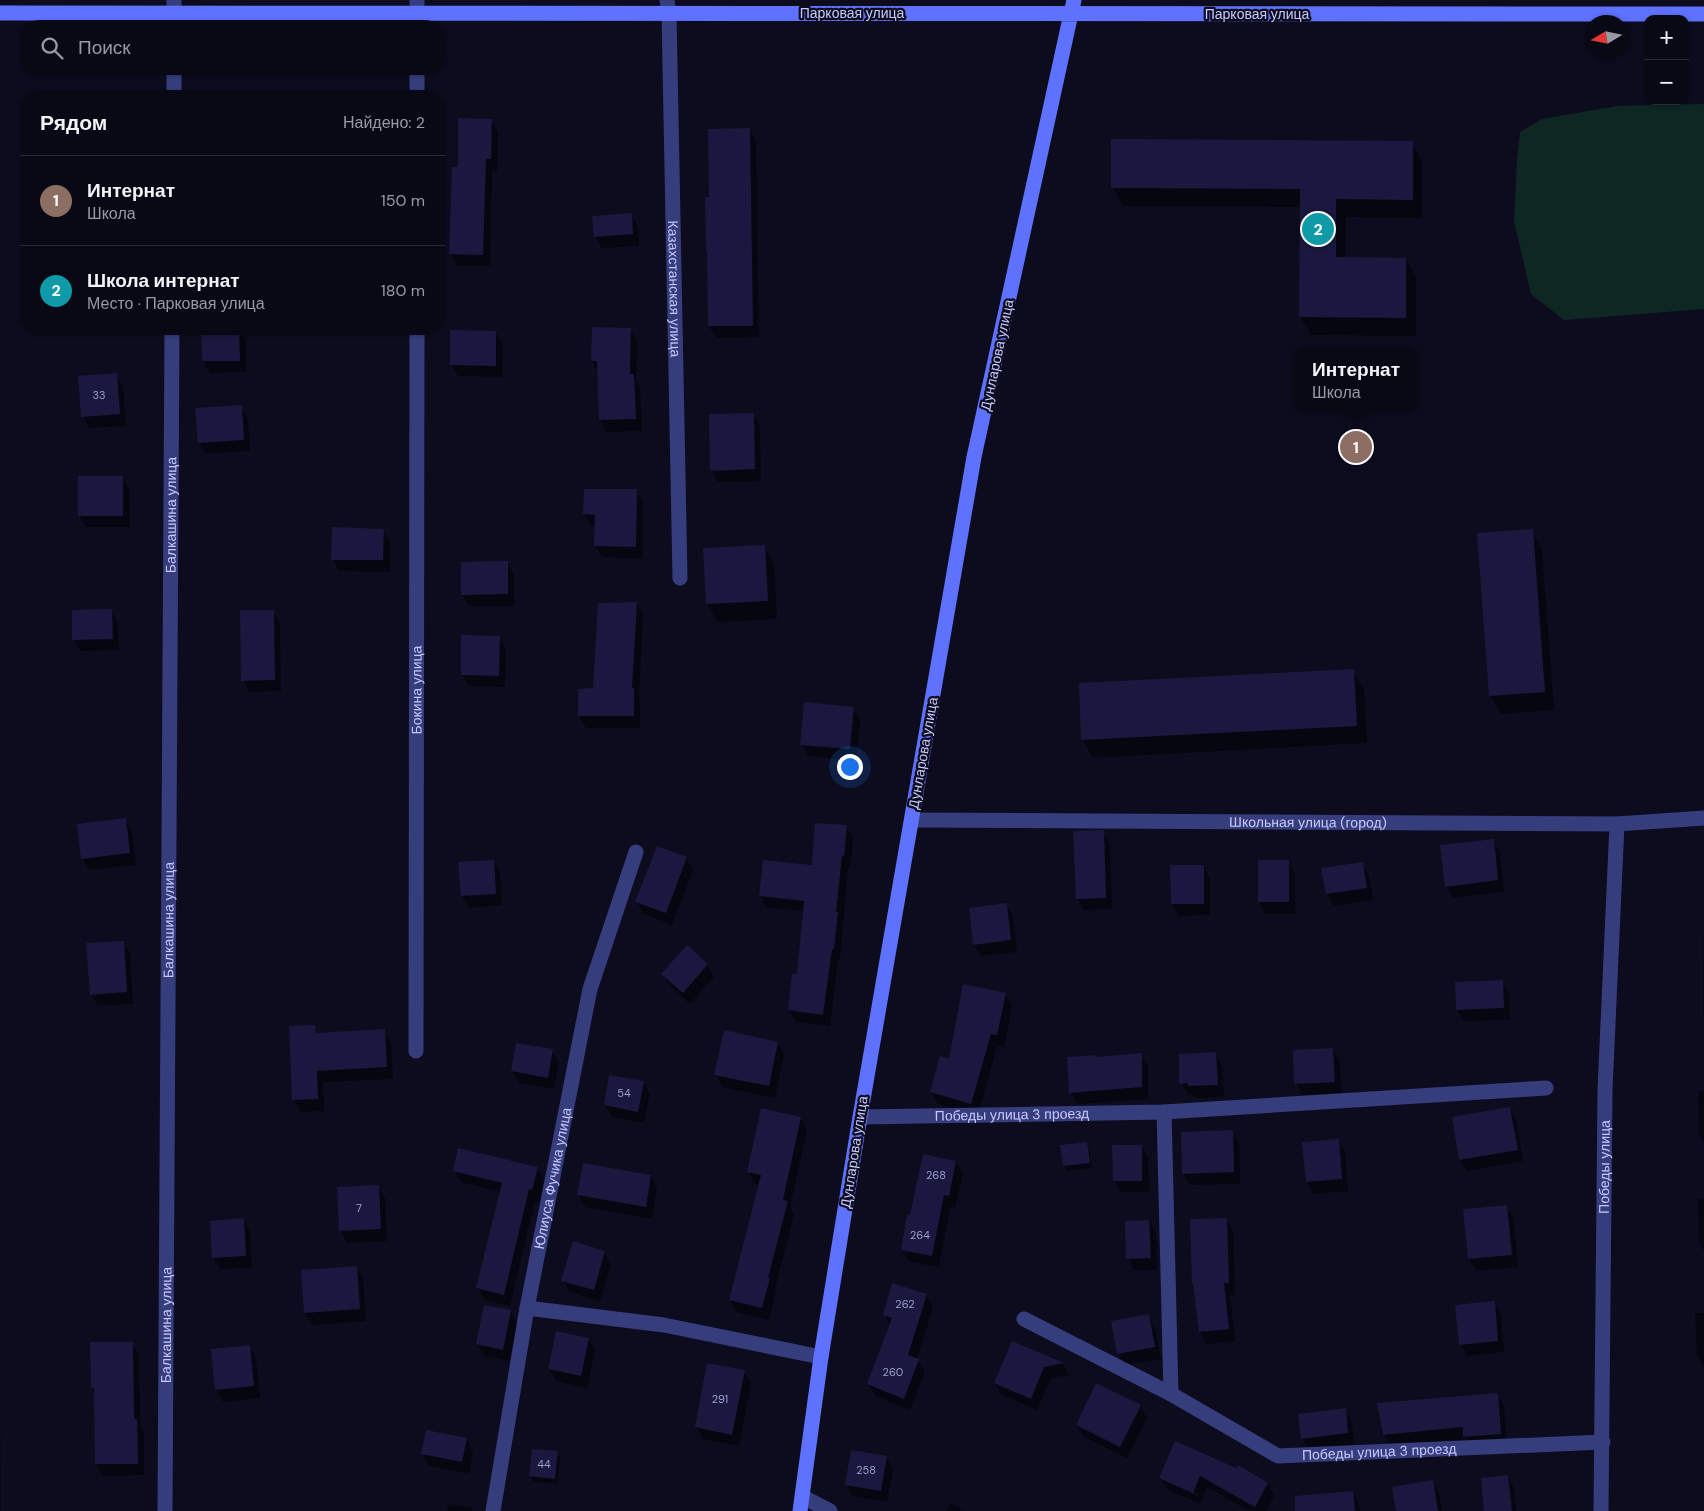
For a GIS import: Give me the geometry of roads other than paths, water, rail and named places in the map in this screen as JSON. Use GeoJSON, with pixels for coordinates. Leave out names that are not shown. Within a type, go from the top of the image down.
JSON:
{"type":"FeatureCollection","features":[{"type":"Feature","properties":{"kind":"street","name":"Парковая улица"},"geometry":{"type":"LineString","coordinates":[[0,13],[417,14],[668,7],[954,13],[1072,7],[1704,14]]}},
{"type":"Feature","properties":{"kind":"street","name":"Казахстанская улица"},"geometry":{"type":"LineString","coordinates":[[668,7],[680,578]]}},
{"type":"Feature","properties":{"kind":"street","name":"Дунларова улица"},"geometry":{"type":"LineString","coordinates":[[801,1504],[821,1357],[860,1117],[974,458],[1072,7]]}},
{"type":"Feature","properties":{"kind":"street"},"geometry":{"type":"LineString","coordinates":[[174,75],[174,90]]}},
{"type":"Feature","properties":{"kind":"street"},"geometry":{"type":"LineString","coordinates":[[417,75],[417,90]]}},
{"type":"Feature","properties":{"kind":"street","name":"Балкашина улица"},"geometry":{"type":"LineString","coordinates":[[165,1511],[172,335]]}},
{"type":"Feature","properties":{"kind":"street","name":"Бокина улица"},"geometry":{"type":"LineString","coordinates":[[416,1051],[417,335]]}},
{"type":"Feature","properties":{"kind":"street","name":"Школьная улица (город)"},"geometry":{"type":"LineString","coordinates":[[912,820],[1617,824],[1704,818]]}},
{"type":"Feature","properties":{"kind":"street","name":"Победы улица"},"geometry":{"type":"LineString","coordinates":[[1601,1511],[1605,1090],[1617,824]]}},
{"type":"Feature","properties":{"kind":"street","name":"Юлиуса Фучика улица"},"geometry":{"type":"LineString","coordinates":[[494,1511],[527,1308],[590,989],[636,852]]}},
{"type":"Feature","properties":{"kind":"street","name":"Победы улица 3 проезд"},"geometry":{"type":"LineString","coordinates":[[860,1117],[1164,1112],[1546,1088]]}},
{"type":"Feature","properties":{"kind":"street"},"geometry":{"type":"LineString","coordinates":[[1164,1112],[1171,1394]]}},
{"type":"Feature","properties":{"kind":"street"},"geometry":{"type":"LineString","coordinates":[[527,1308],[664,1325],[821,1357]]}},
{"type":"Feature","properties":{"kind":"street","name":"Победы улица 3 проезд"},"geometry":{"type":"LineString","coordinates":[[1024,1318],[1171,1394],[1278,1456],[1603,1442]]}},
{"type":"Feature","properties":{"kind":"street"},"geometry":{"type":"LineString","coordinates":[[801,1504],[830,1511]]}},
{"type":"Feature","properties":{"kind":"place","name":"Школа интернат"},"geometry":{"type":"Point","coordinates":[1318,229]}},
{"type":"Feature","properties":{"kind":"place","name":"Интернат"},"geometry":{"type":"Point","coordinates":[1356,447]}}]}
